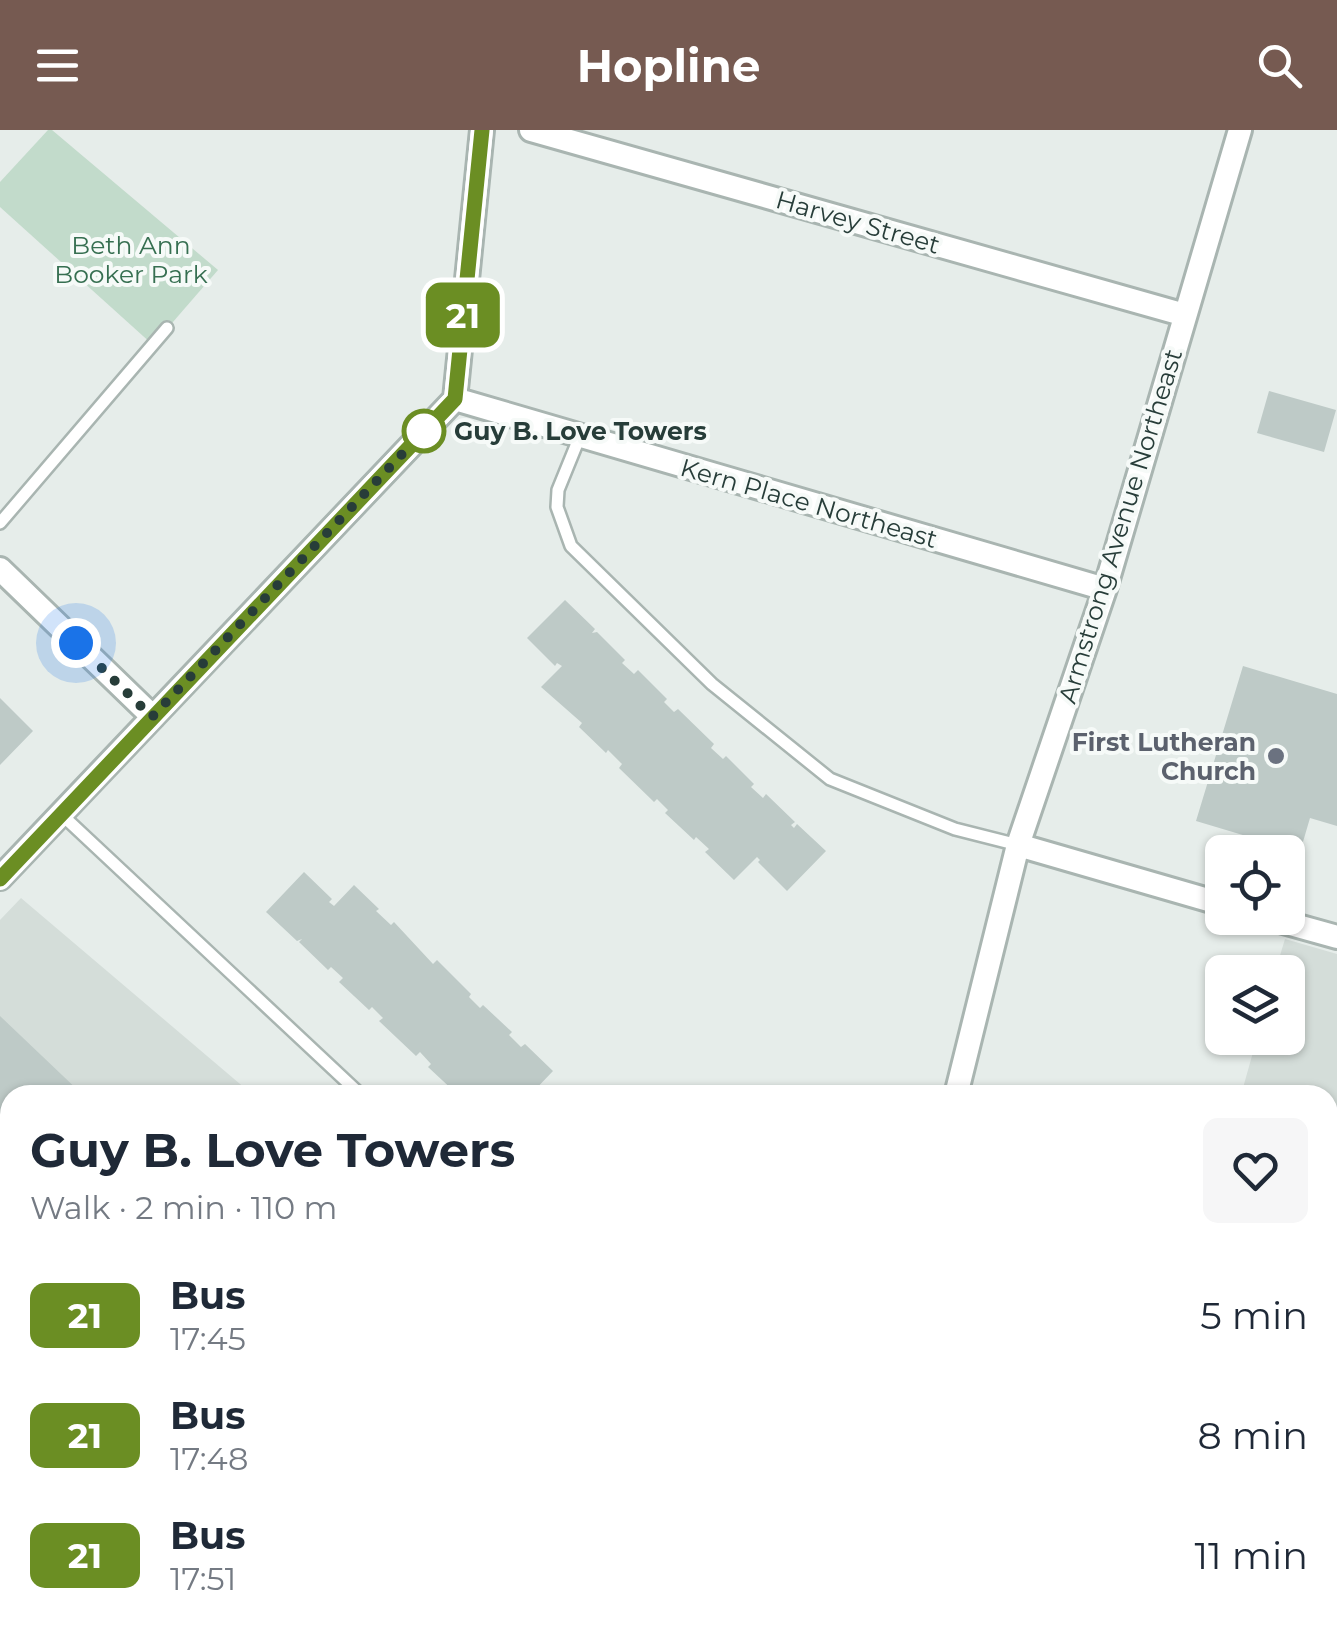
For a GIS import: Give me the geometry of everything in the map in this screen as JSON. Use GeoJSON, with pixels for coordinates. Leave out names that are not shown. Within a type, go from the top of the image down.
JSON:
{"type":"FeatureCollection","features":[{"type":"Feature","properties":{"kind":"street"},"geometry":{"type":"LineString","coordinates":[[0,878],[455,399],[482,130]]}},
{"type":"Feature","properties":{"kind":"street","name":"Harvey Street"},"geometry":{"type":"LineString","coordinates":[[531,130],[1185,314]]}},
{"type":"Feature","properties":{"kind":"street","name":"Armstrong Avenue Northeast"},"geometry":{"type":"LineString","coordinates":[[958,1085],[1018,845],[1105,589],[1240,130]]}},
{"type":"Feature","properties":{"kind":"street","name":"Kern Place Northeast"},"geometry":{"type":"LineString","coordinates":[[455,399],[1105,589]]}},
{"type":"Feature","properties":{"kind":"street"},"geometry":{"type":"LineString","coordinates":[[0,569],[152,717]]}},
{"type":"Feature","properties":{"kind":"street"},"geometry":{"type":"LineString","coordinates":[[1018,845],[1205,899]]}},
{"type":"Feature","properties":{"kind":"street"},"geometry":{"type":"LineString","coordinates":[[1305,928],[1337,937]]}},
{"type":"Feature","properties":{"kind":"lane"},"geometry":{"type":"LineString","coordinates":[[0,524],[167,328]]}},
{"type":"Feature","properties":{"kind":"lane"},"geometry":{"type":"LineString","coordinates":[[580,436],[558,490],[557,508],[571,546],[712,684],[830,779],[955,829],[1018,845]]}},
{"type":"Feature","properties":{"kind":"lane"},"geometry":{"type":"LineString","coordinates":[[61,814],[349,1085]]}},
{"type":"Feature","properties":{"kind":"shaded area"},"geometry":{"type":"Polygon","coordinates":[[[21,898],[241,1085],[0,1085],[0,920],[21,898]]]}},
{"type":"Feature","properties":{"kind":"shaded area"},"geometry":{"type":"Polygon","coordinates":[[[1285,939],[1337,954],[1337,1085],[1244,1085],[1252,1055],[1305,1055],[1305,955],[1280,955],[1285,939]]]}},
{"type":"Feature","properties":{"kind":"green space","name":"Beth Ann Booker Park"},"geometry":{"type":"Polygon","coordinates":[[[48,130],[218,270],[153,345],[0,207],[0,182],[48,130]]]}},
{"type":"Feature","properties":{"kind":"building"},"geometry":{"type":"Polygon","coordinates":[[[1269,391],[1336,410],[1324,452],[1257,433],[1269,391]]]}},
{"type":"Feature","properties":{"kind":"building"},"geometry":{"type":"Polygon","coordinates":[[[565,600],[595,629],[592,633],[597,632],[625,660],[622,663],[634,674],[638,670],[667,699],[664,702],[674,712],[678,709],[714,744],[711,748],[723,759],[726,756],[754,784],[751,787],[763,798],[766,794],[795,822],[791,825],[794,828],[797,824],[826,851],[787,891],[757,857],[734,880],[705,852],[709,849],[665,813],[668,810],[657,799],[654,802],[619,768],[622,764],[608,750],[606,753],[579,727],[582,723],[541,687],[562,666],[555,666],[527,638],[565,600]]]}},
{"type":"Feature","properties":{"kind":"building","name":"First Lutheran Church"},"geometry":{"type":"Polygon","coordinates":[[[1243,666],[1337,694],[1337,826],[1310,818],[1305,835],[1243,835],[1196,821],[1243,666]]]}},
{"type":"Feature","properties":{"kind":"building"},"geometry":{"type":"Polygon","coordinates":[[[0,698],[33,731],[0,765],[0,698]]]}},
{"type":"Feature","properties":{"kind":"building"},"geometry":{"type":"Polygon","coordinates":[[[304,872],[332,899],[329,902],[334,906],[354,885],[433,964],[437,960],[480,1008],[483,1005],[512,1032],[509,1035],[521,1047],[525,1044],[553,1071],[540,1085],[447,1085],[428,1067],[431,1064],[420,1052],[416,1056],[379,1021],[383,1018],[372,1007],[369,1010],[339,982],[343,978],[331,967],[328,970],[299,942],[302,939],[297,941],[266,912],[304,872]]]}},
{"type":"Feature","properties":{"kind":"building"},"geometry":{"type":"Polygon","coordinates":[[[0,1016],[72,1085],[0,1085],[0,1016]]]}},
{"type":"Feature","properties":{"kind":"bus line","name":"21"},"geometry":{"type":"LineString","coordinates":[[0,879],[455,399],[482,130]]}},
{"type":"Feature","properties":{"kind":"place","name":"Guy B. Love Towers"},"geometry":{"type":"Point","coordinates":[424,431]}},
{"type":"Feature","properties":{"kind":"place","name":"First Lutheran Church"},"geometry":{"type":"Point","coordinates":[1276,756]}},
{"type":"Feature","properties":{"kind":"route"},"geometry":{"type":"LineString","coordinates":[[76,643],[152,717],[427,428],[424,431]]}}]}
